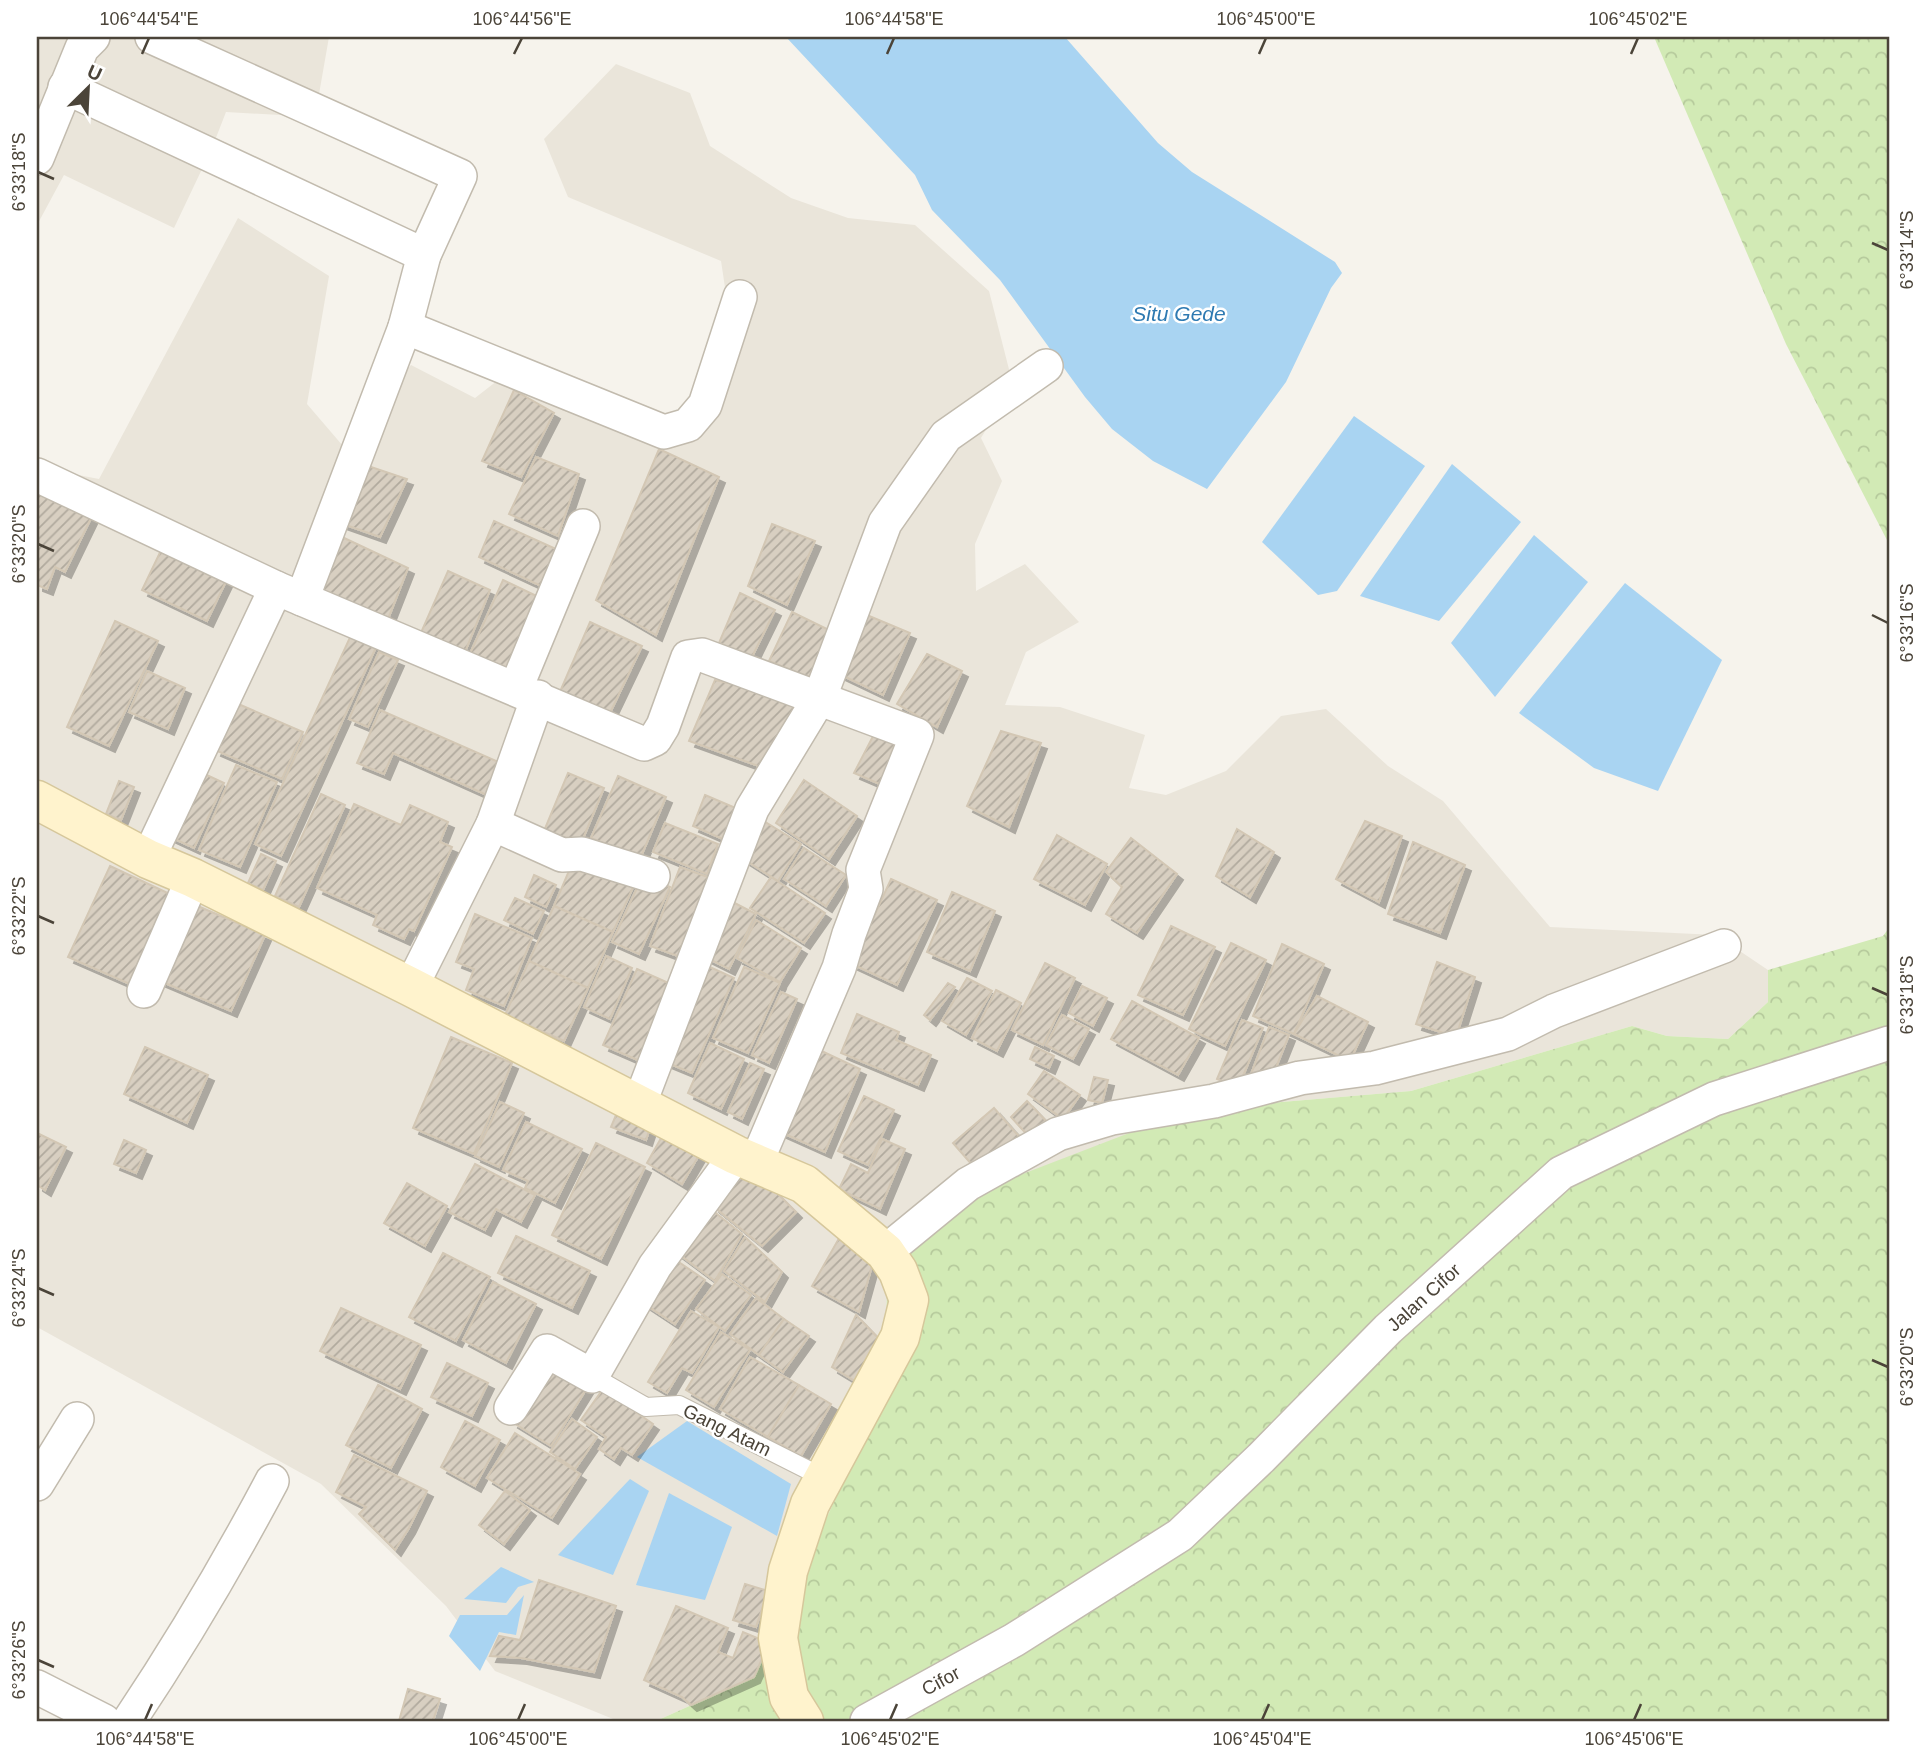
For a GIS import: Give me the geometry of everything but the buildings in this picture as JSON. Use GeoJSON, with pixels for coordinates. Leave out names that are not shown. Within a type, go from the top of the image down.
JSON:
{"type":"FeatureCollection","features":[{"type":"Feature","properties":{"kind":"street"},"geometry":{"type":"LineString","coordinates":[[148,859],[289,593],[405,327],[424,255],[460,176],[152,37]]}},
{"type":"Feature","properties":{"kind":"street"},"geometry":{"type":"LineString","coordinates":[[37,158],[65,87],[78,41]]}},
{"type":"Feature","properties":{"kind":"street"},"geometry":{"type":"LineString","coordinates":[[65,87],[424,255]]}},
{"type":"Feature","properties":{"kind":"street"},"geometry":{"type":"LineString","coordinates":[[405,327],[664,432],[688,425],[705,405],[740,297]]}},
{"type":"Feature","properties":{"kind":"street"},"geometry":{"type":"LineString","coordinates":[[639,1105],[752,808],[820,697],[885,523],[946,436],[1046,366]]}},
{"type":"Feature","properties":{"kind":"street"},"geometry":{"type":"LineString","coordinates":[[37,475],[289,593],[644,744],[655,739],[663,726],[688,657],[702,655],[917,735],[863,870],[866,889],[839,968],[746,1159],[655,1265],[592,1376],[547,1351],[511,1408]]}},
{"type":"Feature","properties":{"kind":"street"},"geometry":{"type":"LineString","coordinates":[[411,987],[493,824],[527,693],[583,526]]}},
{"type":"Feature","properties":{"kind":"street"},"geometry":{"type":"LineString","coordinates":[[37,800],[148,859],[193,878],[411,987],[746,1159],[804,1184],[885,1252],[898,1271],[909,1300],[900,1337],[810,1504],[788,1570],[778,1638],[789,1697],[804,1721]]}},
{"type":"Feature","properties":{"kind":"street"},"geometry":{"type":"LineString","coordinates":[[493,824],[562,855],[582,854],[653,876]]}},
{"type":"Feature","properties":{"kind":"street"},"geometry":{"type":"LineString","coordinates":[[144,991],[193,878]]}},
{"type":"Feature","properties":{"kind":"street"},"geometry":{"type":"LineString","coordinates":[[885,1252],[968,1184],[1058,1134],[1112,1118],[1214,1101],[1300,1078],[1375,1068],[1508,1034],[1554,1011],[1724,946]]}},
{"type":"Feature","properties":{"kind":"street","name":"Jalan Cifor"},"geometry":{"type":"LineString","coordinates":[[1014,1640],[1180,1535],[1261,1458],[1388,1329],[1562,1173],[1714,1099],[1889,1043]]}},
{"type":"Feature","properties":{"kind":"street"},"geometry":{"type":"LineString","coordinates":[[37,1485],[77,1419]]}},
{"type":"Feature","properties":{"kind":"street"},"geometry":{"type":"LineString","coordinates":[[128,1721],[177,1650],[231,1558],[272,1480]]}},
{"type":"Feature","properties":{"kind":"street","name":"Cifor"},"geometry":{"type":"LineString","coordinates":[[867,1721],[1014,1640]]}},
{"type":"Feature","properties":{"kind":"street"},"geometry":{"type":"LineString","coordinates":[[37,1687],[104,1721]]}},
{"type":"Feature","properties":{"kind":"lane","name":"Gang Atam"},"geometry":{"type":"LineString","coordinates":[[592,1376],[646,1407],[679,1405],[824,1478]]}},
{"type":"Feature","properties":{"kind":"shaded area"},"geometry":{"type":"Polygon","coordinates":[[[37,37],[329,37],[315,117],[226,112],[174,228],[64,175],[37,225],[37,37]]]}},
{"type":"Feature","properties":{"kind":"shaded area"},"geometry":{"type":"Polygon","coordinates":[[[616,64],[690,93],[710,146],[791,198],[848,218],[915,225],[989,291],[1013,385],[981,438],[1002,481],[975,544],[976,591],[1025,564],[1079,622],[1026,652],[1005,705],[1060,707],[1145,735],[1129,788],[1166,795],[1226,771],[1281,716],[1326,709],[1388,766],[1443,801],[1550,927],[1716,935],[1768,970],[1768,1002],[1728,1039],[1667,1036],[1632,1026],[1411,1091],[1189,1110],[887,1284],[885,1390],[754,1677],[656,1721],[618,1721],[495,1671],[446,1606],[321,1484],[37,1327],[37,467],[99,479],[238,218],[329,276],[307,404],[343,446],[411,365],[475,398],[502,377],[670,426],[709,427],[706,352],[726,294],[721,261],[568,197],[544,139],[616,64]]]}},
{"type":"Feature","properties":{"kind":"green space"},"geometry":{"type":"Polygon","coordinates":[[[1654,37],[1889,37],[1889,544],[1786,344],[1654,37]]]}},
{"type":"Feature","properties":{"kind":"green space"},"geometry":{"type":"Polygon","coordinates":[[[1889,928],[1889,1721],[656,1721],[754,1677],[885,1390],[887,1284],[894,1245],[1012,1178],[1189,1110],[1411,1091],[1632,1026],[1667,1036],[1728,1039],[1768,1002],[1768,970],[1883,936],[1889,928]]]}},
{"type":"Feature","properties":{"kind":"water","name":"Situ Gede"},"geometry":{"type":"Polygon","coordinates":[[[786,37],[1065,37],[1158,143],[1192,172],[1335,262],[1342,273],[1331,288],[1286,382],[1207,489],[1153,461],[1112,429],[1085,397],[1000,280],[932,210],[915,175],[786,37]]]}},
{"type":"Feature","properties":{"kind":"water"},"geometry":{"type":"Polygon","coordinates":[[[1354,416],[1425,466],[1337,591],[1318,595],[1262,542],[1354,416]]]}},
{"type":"Feature","properties":{"kind":"water"},"geometry":{"type":"Polygon","coordinates":[[[1452,464],[1521,522],[1439,621],[1360,596],[1452,464]]]}},
{"type":"Feature","properties":{"kind":"water"},"geometry":{"type":"Polygon","coordinates":[[[1534,535],[1588,582],[1495,697],[1451,643],[1534,535]]]}},
{"type":"Feature","properties":{"kind":"water"},"geometry":{"type":"Polygon","coordinates":[[[1625,583],[1722,660],[1658,791],[1594,768],[1519,713],[1625,583]]]}},
{"type":"Feature","properties":{"kind":"water"},"geometry":{"type":"Polygon","coordinates":[[[687,1421],[791,1484],[777,1536],[637,1457],[687,1421]]]}},
{"type":"Feature","properties":{"kind":"water"},"geometry":{"type":"Polygon","coordinates":[[[630,1479],[649,1491],[613,1575],[558,1555],[630,1479]]]}},
{"type":"Feature","properties":{"kind":"water"},"geometry":{"type":"Polygon","coordinates":[[[669,1493],[732,1527],[705,1600],[636,1585],[669,1493]]]}},
{"type":"Feature","properties":{"kind":"water"},"geometry":{"type":"Polygon","coordinates":[[[501,1567],[534,1582],[518,1587],[506,1603],[464,1599],[501,1567]]]}},
{"type":"Feature","properties":{"kind":"water"},"geometry":{"type":"Polygon","coordinates":[[[524,1595],[516,1635],[499,1632],[480,1671],[449,1636],[460,1615],[507,1615],[524,1595]]]}}]}
